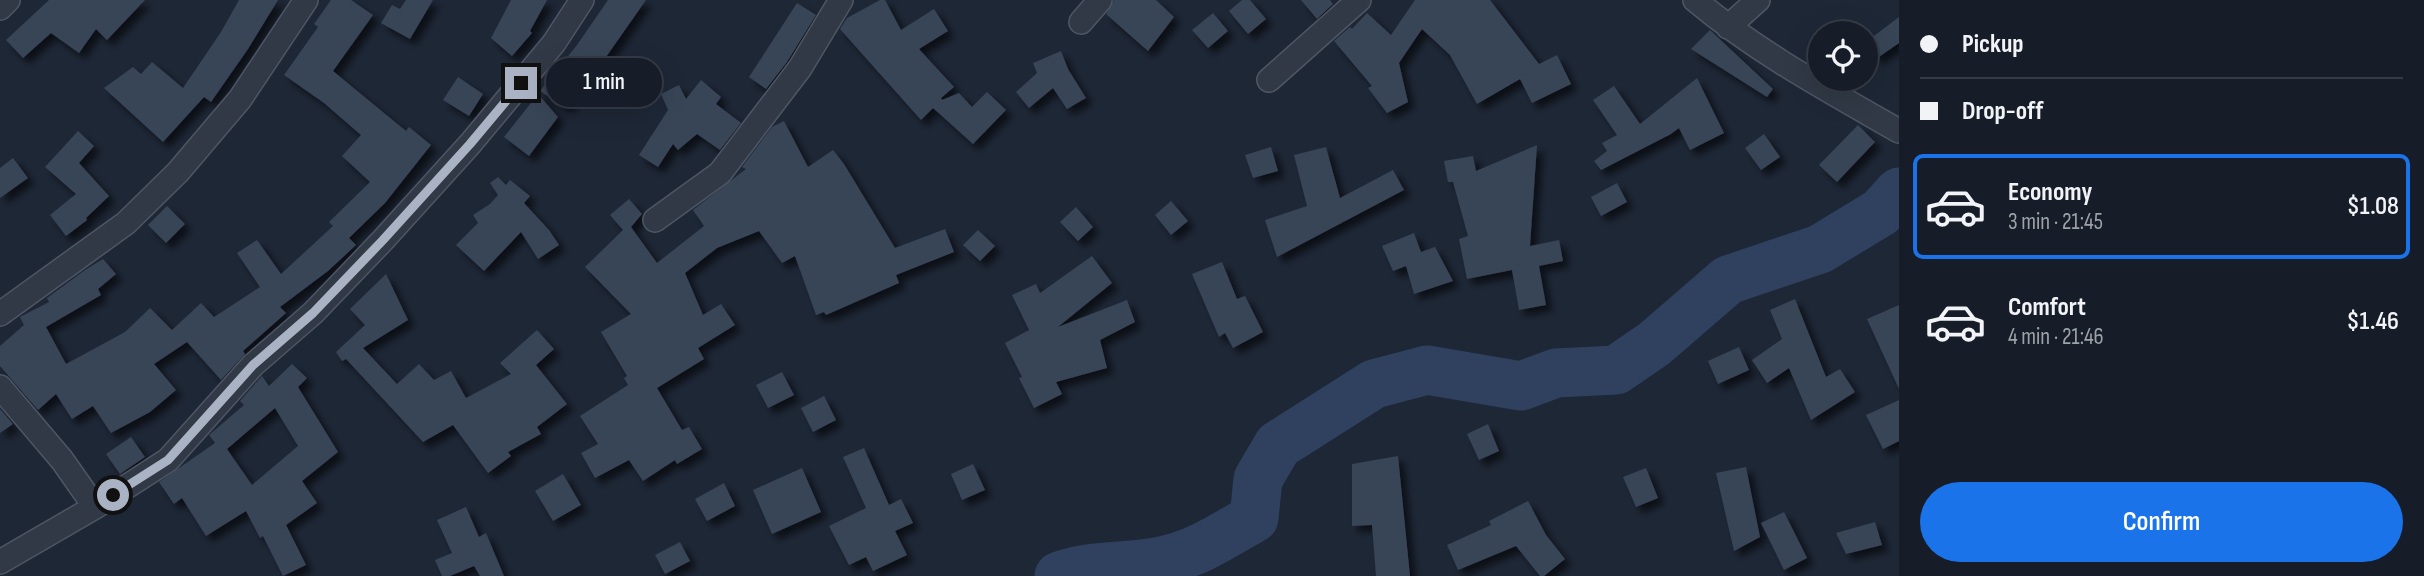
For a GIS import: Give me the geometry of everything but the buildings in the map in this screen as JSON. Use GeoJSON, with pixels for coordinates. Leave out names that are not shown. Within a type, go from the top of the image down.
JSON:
{"type":"FeatureCollection","features":[{"type":"Feature","properties":{"kind":"street"},"geometry":{"type":"LineString","coordinates":[[0,8],[8,0]]}},
{"type":"Feature","properties":{"kind":"street"},"geometry":{"type":"LineString","coordinates":[[0,314],[126,223],[178,172],[240,99],[306,0]]}},
{"type":"Feature","properties":{"kind":"street"},"geometry":{"type":"LineString","coordinates":[[0,562],[95,507],[168,460],[253,365],[313,313],[383,240],[496,114],[554,43],[582,0]]}},
{"type":"Feature","properties":{"kind":"street"},"geometry":{"type":"LineString","coordinates":[[655,220],[720,173],[800,68],[841,0]]}},
{"type":"Feature","properties":{"kind":"street"},"geometry":{"type":"LineString","coordinates":[[1081,22],[1100,0]]}},
{"type":"Feature","properties":{"kind":"street"},"geometry":{"type":"LineString","coordinates":[[1269,80],[1359,0]]}},
{"type":"Feature","properties":{"kind":"street"},"geometry":{"type":"LineString","coordinates":[[1695,0],[1728,27],[1817,84],[1899,131]]}},
{"type":"Feature","properties":{"kind":"street"},"geometry":{"type":"LineString","coordinates":[[1728,27],[1758,0]]}},
{"type":"Feature","properties":{"kind":"street"},"geometry":{"type":"LineString","coordinates":[[0,387],[62,460],[95,507]]}},
{"type":"Feature","properties":{"kind":"waterway"},"geometry":{"type":"LineString","coordinates":[[1059,576],[1174,558],[1209,544],[1254,518],[1258,479],[1278,445],[1374,384],[1427,370],[1521,386],[1556,373],[1616,370],[1654,344],[1728,280],[1820,249],[1881,212],[1899,192]]}},
{"type":"Feature","properties":{"kind":"route"},"geometry":{"type":"LineString","coordinates":[[113,495],[168,460],[253,365],[313,313],[383,240],[521,83]]}}]}
